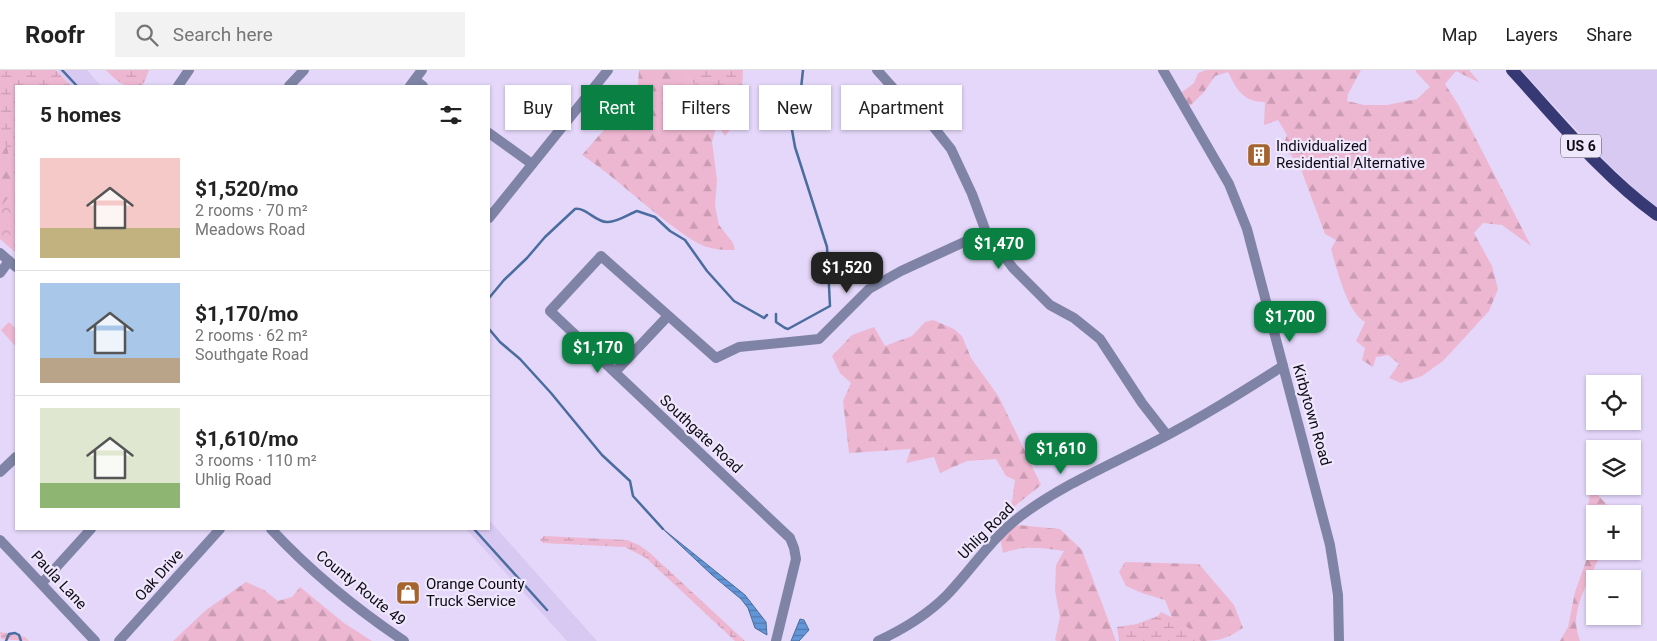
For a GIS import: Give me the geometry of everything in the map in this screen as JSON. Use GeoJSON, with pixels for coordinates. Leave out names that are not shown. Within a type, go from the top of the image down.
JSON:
{"type":"FeatureCollection","features":[{"type":"Feature","properties":{"kind":"main road","name":"US 6"},"geometry":{"type":"LineString","coordinates":[[1512,70],[1605,171],[1657,215]]}},
{"type":"Feature","properties":{"kind":"street"},"geometry":{"type":"LineString","coordinates":[[179,85],[189,70]]}},
{"type":"Feature","properties":{"kind":"street"},"geometry":{"type":"LineString","coordinates":[[290,85],[304,70]]}},
{"type":"Feature","properties":{"kind":"street"},"geometry":{"type":"LineString","coordinates":[[416,84],[422,70]]}},
{"type":"Feature","properties":{"kind":"street"},"geometry":{"type":"LineString","coordinates":[[877,70],[902,98],[924,116],[951,149],[972,194],[986,232],[1013,268],[1050,305],[1074,318],[1100,339],[1142,403],[1167,435]]}},
{"type":"Feature","properties":{"kind":"street","name":"Kirbytown Road"},"geometry":{"type":"LineString","coordinates":[[1163,70],[1218,163],[1239,206],[1253,252],[1331,549],[1338,595],[1339,641]]}},
{"type":"Feature","properties":{"kind":"street"},"geometry":{"type":"LineString","coordinates":[[490,217],[603,72]]}},
{"type":"Feature","properties":{"kind":"street"},"geometry":{"type":"LineString","coordinates":[[490,135],[532,164]]}},
{"type":"Feature","properties":{"kind":"street","name":"Southgate Road"},"geometry":{"type":"LineString","coordinates":[[776,641],[796,559],[790,538],[550,311],[601,256],[716,358],[739,348],[819,339],[869,290],[901,271],[986,232]]}},
{"type":"Feature","properties":{"kind":"street"},"geometry":{"type":"LineString","coordinates":[[0,253],[13,264],[0,273]]}},
{"type":"Feature","properties":{"kind":"street"},"geometry":{"type":"LineString","coordinates":[[615,372],[668,316]]}},
{"type":"Feature","properties":{"kind":"street","name":"Uhlig Road"},"geometry":{"type":"LineString","coordinates":[[878,641],[911,624],[929,612],[948,594],[1012,522],[1056,492],[1167,435],[1282,366]]}},
{"type":"Feature","properties":{"kind":"street"},"geometry":{"type":"LineString","coordinates":[[0,472],[15,458]]}},
{"type":"Feature","properties":{"kind":"street"},"geometry":{"type":"LineString","coordinates":[[42,583],[90,530]]}},
{"type":"Feature","properties":{"kind":"street","name":"Oak Drive"},"geometry":{"type":"LineString","coordinates":[[119,641],[219,530]]}},
{"type":"Feature","properties":{"kind":"street","name":"County Route 49"},"geometry":{"type":"LineString","coordinates":[[272,530],[340,595],[404,641]]}},
{"type":"Feature","properties":{"kind":"street","name":"Paula Lane"},"geometry":{"type":"LineString","coordinates":[[0,540],[95,641]]}},
{"type":"Feature","properties":{"kind":"shaded area"},"geometry":{"type":"Polygon","coordinates":[[[57,70],[87,70],[100,85],[71,85],[57,70]]]}},
{"type":"Feature","properties":{"kind":"shaded area"},"geometry":{"type":"Polygon","coordinates":[[[1521,70],[1657,70],[1657,207],[1609,165],[1521,70]]]}},
{"type":"Feature","properties":{"kind":"shaded area"},"geometry":{"type":"Polygon","coordinates":[[[490,521],[597,641],[567,641],[467,530],[490,530],[490,521]]]}},
{"type":"Feature","properties":{"kind":"green space"},"geometry":{"type":"Polygon","coordinates":[[[0,70],[15,85],[15,209],[0,216],[0,70]]]}},
{"type":"Feature","properties":{"kind":"green space"},"geometry":{"type":"Polygon","coordinates":[[[0,70],[56,70],[70,85],[15,85],[15,179],[7,148],[0,132],[0,70]]]}},
{"type":"Feature","properties":{"kind":"green space"},"geometry":{"type":"Polygon","coordinates":[[[106,70],[149,70],[142,85],[121,83],[106,70]]]}},
{"type":"Feature","properties":{"kind":"green space"},"geometry":{"type":"Polygon","coordinates":[[[639,70],[682,70],[695,85],[663,85],[663,130],[715,130],[712,142],[717,180],[715,206],[719,225],[733,243],[735,250],[723,250],[704,246],[691,239],[582,155],[604,130],[653,130],[653,85],[638,84],[639,70]]]}},
{"type":"Feature","properties":{"kind":"green space"},"geometry":{"type":"Polygon","coordinates":[[[682,70],[743,70],[742,85],[695,85],[682,70]]]}},
{"type":"Feature","properties":{"kind":"green space"},"geometry":{"type":"Polygon","coordinates":[[[1206,70],[1361,70],[1348,94],[1347,101],[1364,105],[1387,105],[1417,99],[1430,87],[1416,70],[1469,70],[1480,83],[1456,71],[1445,84],[1459,106],[1531,246],[1502,225],[1483,223],[1474,233],[1492,266],[1498,289],[1489,311],[1443,361],[1422,376],[1401,383],[1389,378],[1399,364],[1388,355],[1376,357],[1373,367],[1362,360],[1365,348],[1356,341],[1365,322],[1353,309],[1343,289],[1331,249],[1336,240],[1325,234],[1299,164],[1283,146],[1287,135],[1278,120],[1264,125],[1265,102],[1251,100],[1242,94],[1228,72],[1215,76],[1204,92],[1189,107],[1181,93],[1194,83],[1198,73],[1206,70]]]}},
{"type":"Feature","properties":{"kind":"green space"},"geometry":{"type":"Polygon","coordinates":[[[721,130],[730,130],[725,136],[721,130]]]}},
{"type":"Feature","properties":{"kind":"green space"},"geometry":{"type":"Polygon","coordinates":[[[15,190],[15,252],[0,239],[0,207],[15,190]]]}},
{"type":"Feature","properties":{"kind":"green space"},"geometry":{"type":"Polygon","coordinates":[[[933,320],[954,329],[962,336],[971,358],[999,397],[1041,485],[1011,509],[1015,480],[1006,476],[996,459],[967,461],[940,473],[934,457],[906,463],[911,449],[849,453],[843,401],[851,383],[840,373],[832,356],[852,335],[874,327],[885,346],[912,336],[925,322],[933,320]]]}},
{"type":"Feature","properties":{"kind":"green space"},"geometry":{"type":"Polygon","coordinates":[[[9,322],[15,328],[15,346],[1,330],[9,322]]]}},
{"type":"Feature","properties":{"kind":"green space"},"geometry":{"type":"Polygon","coordinates":[[[1590,495],[1598,495],[1607,505],[1588,505],[1590,495]]]}},
{"type":"Feature","properties":{"kind":"green space"},"geometry":{"type":"Polygon","coordinates":[[[1018,525],[1060,529],[1082,550],[1116,641],[1055,640],[1060,617],[1055,591],[1056,565],[1064,551],[1026,548],[1003,553],[1000,537],[1018,525]]]}},
{"type":"Feature","properties":{"kind":"green space"},"geometry":{"type":"Polygon","coordinates":[[[544,536],[627,540],[639,545],[745,641],[735,641],[646,558],[625,547],[543,543],[540,540],[544,536]]]}},
{"type":"Feature","properties":{"kind":"green space"},"geometry":{"type":"Polygon","coordinates":[[[1586,560],[1598,560],[1593,570],[1586,570],[1586,585],[1579,603],[1576,622],[1580,641],[1560,641],[1568,627],[1575,592],[1586,560]]]}},
{"type":"Feature","properties":{"kind":"green space"},"geometry":{"type":"Polygon","coordinates":[[[1125,562],[1199,564],[1234,605],[1243,628],[1230,636],[1220,639],[1193,641],[1173,620],[1165,600],[1126,586],[1119,572],[1125,562]]]}},
{"type":"Feature","properties":{"kind":"green space"},"geometry":{"type":"Polygon","coordinates":[[[246,582],[264,590],[278,601],[292,597],[300,587],[344,623],[372,641],[173,641],[206,610],[246,582]]]}},
{"type":"Feature","properties":{"kind":"green space"},"geometry":{"type":"Polygon","coordinates":[[[1161,612],[1183,624],[1201,641],[1119,641],[1117,627],[1137,624],[1158,616],[1161,612]]]}},
{"type":"Feature","properties":{"kind":"green space"},"geometry":{"type":"Polygon","coordinates":[[[0,632],[25,637],[29,641],[1,639],[0,632]]]}},
{"type":"Feature","properties":{"kind":"water"},"geometry":{"type":"Polygon","coordinates":[[[663,529],[745,595],[766,622],[767,635],[755,628],[748,608],[741,599],[712,575],[663,529]]]}},
{"type":"Feature","properties":{"kind":"water"},"geometry":{"type":"Polygon","coordinates":[[[800,619],[804,620],[809,630],[799,641],[791,641],[800,619]]]}},
{"type":"Feature","properties":{"kind":"waterway"},"geometry":{"type":"LineString","coordinates":[[62,70],[76,85]]}},
{"type":"Feature","properties":{"kind":"waterway"},"geometry":{"type":"LineString","coordinates":[[776,314],[776,322],[788,329],[830,306],[827,247],[795,147],[792,130],[799,107],[803,70]]}},
{"type":"Feature","properties":{"kind":"waterway"},"geometry":{"type":"LineString","coordinates":[[490,297],[545,237],[575,209],[583,210],[598,220],[607,222],[618,220],[637,211],[655,217],[670,231],[685,240],[707,271],[734,301],[764,318],[767,315]]}},
{"type":"Feature","properties":{"kind":"waterway"},"geometry":{"type":"LineString","coordinates":[[490,330],[551,393],[602,455],[630,481],[633,496],[663,529]]}},
{"type":"Feature","properties":{"kind":"waterway"},"geometry":{"type":"LineString","coordinates":[[475,530],[547,610]]}},
{"type":"Feature","properties":{"kind":"waterway"},"geometry":{"type":"LineString","coordinates":[[6,641],[9,634],[15,633],[19,635],[21,641]]}},
{"type":"Feature","properties":{"kind":"place","name":"Individualized Residential Alternative"},"geometry":{"type":"Point","coordinates":[1259,155]}},
{"type":"Feature","properties":{"kind":"place","name":"Orange County Truck Service"},"geometry":{"type":"Point","coordinates":[408,593]}}]}
